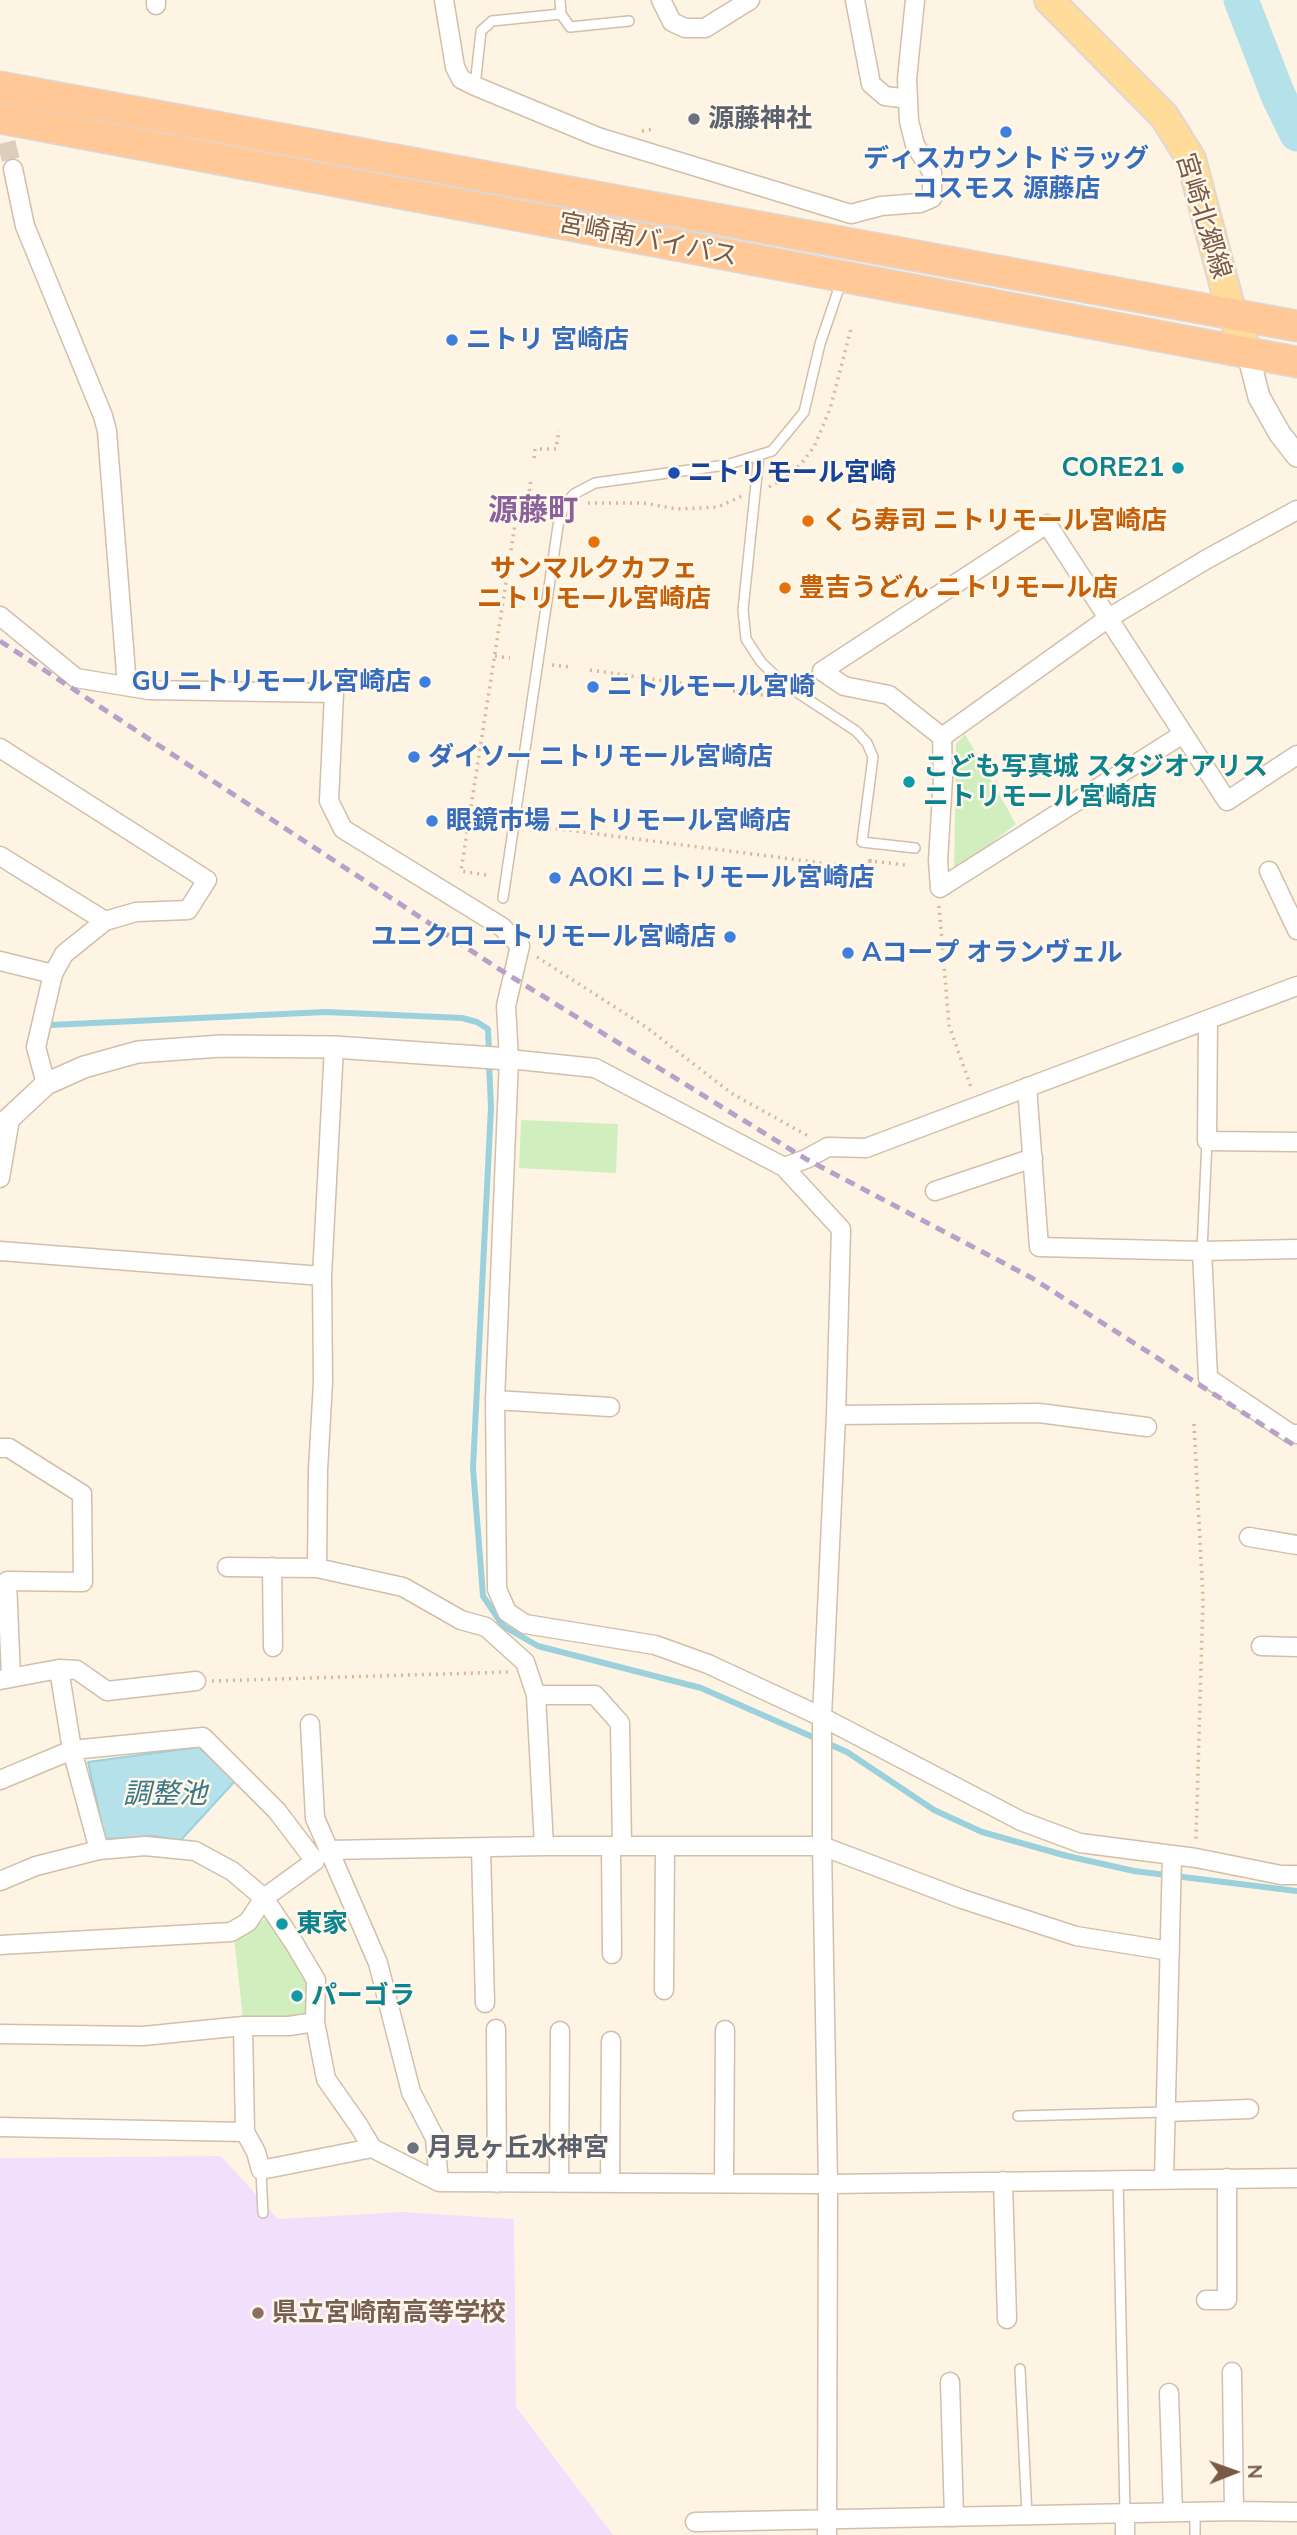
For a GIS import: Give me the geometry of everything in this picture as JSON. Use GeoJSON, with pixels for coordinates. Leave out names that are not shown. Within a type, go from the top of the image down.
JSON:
{"type":"FeatureCollection","features":[{"type":"Feature","properties":{"kind":"highway","name":"宮崎南バイパス"},"geometry":{"type":"LineString","coordinates":[[0,87],[1290,325]]}},
{"type":"Feature","properties":{"kind":"highway","name":"宮崎南バイパス"},"geometry":{"type":"LineString","coordinates":[[0,118],[1296,362]]}},
{"type":"Feature","properties":{"kind":"main road","name":"宮崎北郷線"},"geometry":{"type":"LineString","coordinates":[[1049,0],[1164,116],[1191,159],[1231,313],[1248,354]]}},
{"type":"Feature","properties":{"kind":"street"},"geometry":{"type":"LineString","coordinates":[[444,0],[455,67],[461,79],[598,137],[851,215],[881,206],[920,203],[932,198],[932,172],[915,145],[909,121],[907,79],[915,0]]}},
{"type":"Feature","properties":{"kind":"street"},"geometry":{"type":"LineString","coordinates":[[662,0],[671,22],[685,28],[705,28],[750,0]]}},
{"type":"Feature","properties":{"kind":"street"},"geometry":{"type":"LineString","coordinates":[[855,0],[871,84],[884,96],[908,99]]}},
{"type":"Feature","properties":{"kind":"street"},"geometry":{"type":"LineString","coordinates":[[13,169],[25,226],[79,355],[107,431],[127,686]]}},
{"type":"Feature","properties":{"kind":"street"},"geometry":{"type":"LineString","coordinates":[[843,277],[851,215]]}},
{"type":"Feature","properties":{"kind":"street"},"geometry":{"type":"LineString","coordinates":[[1248,354],[1259,397],[1280,434],[1297,456]]}},
{"type":"Feature","properties":{"kind":"street"},"geometry":{"type":"LineString","coordinates":[[942,737],[1107,619],[1207,559],[1297,510]]}},
{"type":"Feature","properties":{"kind":"street"},"geometry":{"type":"LineString","coordinates":[[942,737],[889,695],[844,686],[822,671],[1047,524],[1227,801],[1297,755]]}},
{"type":"Feature","properties":{"kind":"street"},"geometry":{"type":"LineString","coordinates":[[0,616],[76,678],[149,690],[334,693],[329,801],[343,829],[502,927],[520,946],[506,1006],[509,1059],[495,1400],[497,1589],[507,1612],[525,1625],[655,1645],[708,1664],[822,1717],[1021,1821],[1080,1843],[1196,1858],[1281,1875],[1297,1875]]}},
{"type":"Feature","properties":{"kind":"street"},"geometry":{"type":"LineString","coordinates":[[942,737],[943,778],[937,861],[940,888],[1183,734]]}},
{"type":"Feature","properties":{"kind":"street"},"geometry":{"type":"LineString","coordinates":[[0,748],[207,880],[188,910],[136,912],[105,921],[64,954],[53,974],[36,1047],[46,1084]]}},
{"type":"Feature","properties":{"kind":"street"},"geometry":{"type":"LineString","coordinates":[[0,856],[105,921]]}},
{"type":"Feature","properties":{"kind":"street"},"geometry":{"type":"LineString","coordinates":[[1269,871],[1297,930]]}},
{"type":"Feature","properties":{"kind":"street"},"geometry":{"type":"LineString","coordinates":[[0,961],[53,974]]}},
{"type":"Feature","properties":{"kind":"street"},"geometry":{"type":"LineString","coordinates":[[784,1167],[828,1147],[866,1148],[1297,986]]}},
{"type":"Feature","properties":{"kind":"street"},"geometry":{"type":"LineString","coordinates":[[1208,1021],[1207,1141],[1297,1142]]}},
{"type":"Feature","properties":{"kind":"street"},"geometry":{"type":"LineString","coordinates":[[0,1178],[5,1123],[46,1084],[84,1067],[138,1052],[221,1046],[334,1047],[595,1068],[784,1167],[841,1229],[836,1415],[822,1717],[828,2184],[827,2527]]}},
{"type":"Feature","properties":{"kind":"street"},"geometry":{"type":"LineString","coordinates":[[317,1568],[318,1470],[323,1382],[322,1276],[334,1047]]}},
{"type":"Feature","properties":{"kind":"street"},"geometry":{"type":"LineString","coordinates":[[1027,1087],[1039,1247],[1202,1251],[1297,1249]]}},
{"type":"Feature","properties":{"kind":"street"},"geometry":{"type":"LineString","coordinates":[[935,1191],[1033,1158]]}},
{"type":"Feature","properties":{"kind":"street"},"geometry":{"type":"LineString","coordinates":[[0,1251],[322,1276]]}},
{"type":"Feature","properties":{"kind":"street"},"geometry":{"type":"LineString","coordinates":[[1202,1251],[1209,1378],[1291,1434],[1297,1434]]}},
{"type":"Feature","properties":{"kind":"street"},"geometry":{"type":"LineString","coordinates":[[495,1400],[610,1407]]}},
{"type":"Feature","properties":{"kind":"street"},"geometry":{"type":"LineString","coordinates":[[836,1415],[1039,1413],[1147,1427]]}},
{"type":"Feature","properties":{"kind":"street"},"geometry":{"type":"LineString","coordinates":[[0,1448],[9,1448],[82,1494],[83,1582],[8,1581],[5,1678],[59,1669],[77,1670],[107,1691],[196,1682]]}},
{"type":"Feature","properties":{"kind":"street"},"geometry":{"type":"LineString","coordinates":[[1249,1537],[1297,1545]]}},
{"type":"Feature","properties":{"kind":"street"},"geometry":{"type":"LineString","coordinates":[[226,1567],[317,1568],[402,1587],[461,1620],[486,1627],[525,1662],[536,1695],[544,1846]]}},
{"type":"Feature","properties":{"kind":"street"},"geometry":{"type":"LineString","coordinates":[[272,1567],[274,1647]]}},
{"type":"Feature","properties":{"kind":"street"},"geometry":{"type":"LineString","coordinates":[[1261,1646],[1297,1647]]}},
{"type":"Feature","properties":{"kind":"street"},"geometry":{"type":"LineString","coordinates":[[59,1669],[72,1751],[99,1850]]}},
{"type":"Feature","properties":{"kind":"street"},"geometry":{"type":"LineString","coordinates":[[536,1695],[595,1695],[620,1723],[612,1954]]}},
{"type":"Feature","properties":{"kind":"street"},"geometry":{"type":"LineString","coordinates":[[310,1724],[315,1818],[378,1963],[411,2092],[435,2138],[435,2181]]}},
{"type":"Feature","properties":{"kind":"street"},"geometry":{"type":"LineString","coordinates":[[0,1780],[72,1751],[203,1737],[277,1811],[315,1861],[264,1898],[248,1922],[230,1932],[0,1945]]}},
{"type":"Feature","properties":{"kind":"street"},"geometry":{"type":"LineString","coordinates":[[0,1881],[36,1866],[99,1850],[145,1846],[195,1851],[232,1871],[264,1898],[316,1980],[315,2022],[326,2079],[372,2148],[435,2181],[828,2184],[1297,2178]]}},
{"type":"Feature","properties":{"kind":"street"},"geometry":{"type":"LineString","coordinates":[[328,1850],[544,1846],[822,1846],[962,1899],[1076,1936],[1170,1951]]}},
{"type":"Feature","properties":{"kind":"street"},"geometry":{"type":"LineString","coordinates":[[664,1990],[665,1846]]}},
{"type":"Feature","properties":{"kind":"street"},"geometry":{"type":"LineString","coordinates":[[481,1848],[485,2003]]}},
{"type":"Feature","properties":{"kind":"street"},"geometry":{"type":"LineString","coordinates":[[1164,2179],[1172,1856]]}},
{"type":"Feature","properties":{"kind":"street"},"geometry":{"type":"LineString","coordinates":[[0,2034],[143,2036],[315,2022]]}},
{"type":"Feature","properties":{"kind":"street"},"geometry":{"type":"LineString","coordinates":[[243,2026],[245,2132],[256,2152],[261,2171],[372,2148]]}},
{"type":"Feature","properties":{"kind":"street"},"geometry":{"type":"LineString","coordinates":[[496,2029],[497,2183]]}},
{"type":"Feature","properties":{"kind":"street"},"geometry":{"type":"LineString","coordinates":[[724,2183],[725,2030]]}},
{"type":"Feature","properties":{"kind":"street"},"geometry":{"type":"LineString","coordinates":[[559,2183],[560,2031]]}},
{"type":"Feature","properties":{"kind":"street"},"geometry":{"type":"LineString","coordinates":[[610,2183],[611,2041]]}},
{"type":"Feature","properties":{"kind":"street"},"geometry":{"type":"LineString","coordinates":[[1166,2112],[1249,2109]]}},
{"type":"Feature","properties":{"kind":"street"},"geometry":{"type":"LineString","coordinates":[[0,2127],[245,2132]]}},
{"type":"Feature","properties":{"kind":"street"},"geometry":{"type":"LineString","coordinates":[[1206,2301],[1227,2300],[1227,2178]]}},
{"type":"Feature","properties":{"kind":"street"},"geometry":{"type":"LineString","coordinates":[[1003,2181],[1007,2319]]}},
{"type":"Feature","properties":{"kind":"street"},"geometry":{"type":"LineString","coordinates":[[1232,2372],[1234,2511]]}},
{"type":"Feature","properties":{"kind":"street"},"geometry":{"type":"LineString","coordinates":[[950,2382],[954,2517]]}},
{"type":"Feature","properties":{"kind":"street"},"geometry":{"type":"LineString","coordinates":[[1169,2393],[1173,2512]]}},
{"type":"Feature","properties":{"kind":"street"},"geometry":{"type":"LineString","coordinates":[[695,2522],[827,2527],[954,2517],[1297,2512]]}},
{"type":"Feature","properties":{"kind":"street"},"geometry":{"type":"LineString","coordinates":[[1125,2513],[1125,2535]]}},
{"type":"Feature","properties":{"kind":"lane"},"geometry":{"type":"LineString","coordinates":[[560,0],[561,14],[570,27],[629,20]]}},
{"type":"Feature","properties":{"kind":"lane"},"geometry":{"type":"LineString","coordinates":[[475,86],[481,31],[492,21],[561,14]]}},
{"type":"Feature","properties":{"kind":"lane"},"geometry":{"type":"LineString","coordinates":[[503,898],[555,547],[564,506],[574,494],[595,483],[726,465],[772,451],[804,412],[820,344],[843,277]]}},
{"type":"Feature","properties":{"kind":"lane"},"geometry":{"type":"LineString","coordinates":[[759,455],[743,610],[746,639],[761,662],[783,683],[856,731],[867,743],[873,757],[862,842],[915,848]]}},
{"type":"Feature","properties":{"kind":"lane"},"geometry":{"type":"LineString","coordinates":[[1202,1251],[1207,1141]]}},
{"type":"Feature","properties":{"kind":"lane"},"geometry":{"type":"LineString","coordinates":[[486,1627],[507,1612]]}},
{"type":"Feature","properties":{"kind":"lane"},"geometry":{"type":"LineString","coordinates":[[1018,2116],[1166,2112]]}},
{"type":"Feature","properties":{"kind":"lane"},"geometry":{"type":"LineString","coordinates":[[426,2133],[435,2181]]}},
{"type":"Feature","properties":{"kind":"lane"},"geometry":{"type":"LineString","coordinates":[[261,2171],[263,2213]]}},
{"type":"Feature","properties":{"kind":"lane"},"geometry":{"type":"LineString","coordinates":[[1118,2180],[1125,2513]]}},
{"type":"Feature","properties":{"kind":"lane"},"geometry":{"type":"LineString","coordinates":[[1020,2369],[1027,2516]]}},
{"type":"Feature","properties":{"kind":"lane"},"geometry":{"type":"LineString","coordinates":[[1195,2512],[1195,2535]]}},
{"type":"Feature","properties":{"kind":"path"},"geometry":{"type":"LineString","coordinates":[[578,504],[643,503],[677,509],[718,507],[785,478],[801,464],[814,447],[830,409],[852,325]]}},
{"type":"Feature","properties":{"kind":"path"},"geometry":{"type":"LineString","coordinates":[[534,458],[535,449],[556,449],[559,430]]}},
{"type":"Feature","properties":{"kind":"path"},"geometry":{"type":"LineString","coordinates":[[486,875],[461,871],[519,499],[528,500],[531,479]]}},
{"type":"Feature","properties":{"kind":"path"},"geometry":{"type":"LineString","coordinates":[[517,511],[547,515]]}},
{"type":"Feature","properties":{"kind":"path"},"geometry":{"type":"LineString","coordinates":[[495,656],[510,658]]}},
{"type":"Feature","properties":{"kind":"path"},"geometry":{"type":"LineString","coordinates":[[551,664],[571,667]]}},
{"type":"Feature","properties":{"kind":"path"},"geometry":{"type":"LineString","coordinates":[[590,670],[720,689]]}},
{"type":"Feature","properties":{"kind":"path"},"geometry":{"type":"LineString","coordinates":[[733,691],[778,697]]}},
{"type":"Feature","properties":{"kind":"path"},"geometry":{"type":"LineString","coordinates":[[527,814],[527,825],[869,869],[871,853]]}},
{"type":"Feature","properties":{"kind":"path"},"geometry":{"type":"LineString","coordinates":[[470,816],[484,818]]}},
{"type":"Feature","properties":{"kind":"path"},"geometry":{"type":"LineString","coordinates":[[870,861],[906,865]]}},
{"type":"Feature","properties":{"kind":"path"},"geometry":{"type":"LineString","coordinates":[[940,888],[939,919],[949,1025],[977,1105]]}},
{"type":"Feature","properties":{"kind":"path"},"geometry":{"type":"LineString","coordinates":[[520,946],[646,1027],[731,1093],[828,1147]]}},
{"type":"Feature","properties":{"kind":"path"},"geometry":{"type":"LineString","coordinates":[[1194,1424],[1203,1598],[1196,1858]]}},
{"type":"Feature","properties":{"kind":"path"},"geometry":{"type":"LineString","coordinates":[[196,1682],[528,1671]]}},
{"type":"Feature","properties":{"kind":"shaded area","name":"県立宮崎南高等学校"},"geometry":{"type":"Polygon","coordinates":[[[221,2156],[278,2219],[403,2212],[514,2219],[516,2407],[613,2535],[0,2535],[0,2158],[221,2156]]]}},
{"type":"Feature","properties":{"kind":"green space"},"geometry":{"type":"Polygon","coordinates":[[[965,734],[1016,824],[954,873],[956,744],[965,734]]]}},
{"type":"Feature","properties":{"kind":"green space"},"geometry":{"type":"Polygon","coordinates":[[[521,1120],[618,1124],[616,1173],[519,1168],[521,1120]]]}},
{"type":"Feature","properties":{"kind":"green space"},"geometry":{"type":"Polygon","coordinates":[[[272,1913],[313,1987],[313,2013],[288,2020],[243,2019],[234,1937],[247,1933],[272,1913]]]}},
{"type":"Feature","properties":{"kind":"water","name":"調整池"},"geometry":{"type":"Polygon","coordinates":[[[199,1747],[235,1781],[180,1841],[155,1836],[105,1839],[88,1762],[199,1747]]]}},
{"type":"Feature","properties":{"kind":"waterway"},"geometry":{"type":"LineString","coordinates":[[1241,0],[1278,95],[1297,134]]}},
{"type":"Feature","properties":{"kind":"waterway"},"geometry":{"type":"LineString","coordinates":[[51,1025],[325,1012],[462,1018],[477,1022],[488,1029],[489,1052]]}},
{"type":"Feature","properties":{"kind":"waterway"},"geometry":{"type":"LineString","coordinates":[[489,1063],[491,1107],[473,1468],[483,1596],[503,1626],[538,1646],[701,1688],[847,1752],[934,1810],[982,1832],[1067,1856],[1134,1871],[1297,1891]]}},
{"type":"Feature","properties":{"kind":"tunnel"},"geometry":{"type":"LineString","coordinates":[[0,116],[13,169]]}},
{"type":"Feature","properties":{"kind":"railway"},"geometry":{"type":"LineString","coordinates":[[0,641],[499,969],[806,1159],[1032,1278],[1297,1447]]}},
{"type":"Feature","properties":{"kind":"place","name":"源藤神社"},"geometry":{"type":"Point","coordinates":[694,119]}},
{"type":"Feature","properties":{"kind":"place","name":"ディスカウントドラッグ コスモス 源藤店"},"geometry":{"type":"Point","coordinates":[1006,132]}},
{"type":"Feature","properties":{"kind":"place","name":"ニトリ 宮崎店"},"geometry":{"type":"Point","coordinates":[452,340]}},
{"type":"Feature","properties":{"kind":"place","name":"CORE21"},"geometry":{"type":"Point","coordinates":[1178,468]}},
{"type":"Feature","properties":{"kind":"place","name":"ニトリモール宮崎"},"geometry":{"type":"Point","coordinates":[674,473]}},
{"type":"Feature","properties":{"kind":"place","name":"くら寿司 ニトリモール宮崎店"},"geometry":{"type":"Point","coordinates":[808,521]}},
{"type":"Feature","properties":{"kind":"place","name":"サンマルクカフェ ニトリモール宮崎店"},"geometry":{"type":"Point","coordinates":[594,542]}},
{"type":"Feature","properties":{"kind":"place","name":"豊吉うどん ニトリモール店"},"geometry":{"type":"Point","coordinates":[785,588]}},
{"type":"Feature","properties":{"kind":"place","name":"GU ニトリモール宮崎店"},"geometry":{"type":"Point","coordinates":[425,682]}},
{"type":"Feature","properties":{"kind":"place","name":"ニトルモール宮崎"},"geometry":{"type":"Point","coordinates":[593,687]}},
{"type":"Feature","properties":{"kind":"place","name":"ダイソー ニトリモール宮崎店"},"geometry":{"type":"Point","coordinates":[414,757]}},
{"type":"Feature","properties":{"kind":"place","name":"こども写真城 スタジオアリス ニトリモール宮崎店"},"geometry":{"type":"Point","coordinates":[909,782]}},
{"type":"Feature","properties":{"kind":"place","name":"眼鏡市場 ニトリモール宮崎店"},"geometry":{"type":"Point","coordinates":[432,821]}},
{"type":"Feature","properties":{"kind":"place","name":"AOKI ニトリモール宮崎店"},"geometry":{"type":"Point","coordinates":[555,878]}},
{"type":"Feature","properties":{"kind":"place","name":"ユニクロ ニトリモール宮崎店"},"geometry":{"type":"Point","coordinates":[730,937]}},
{"type":"Feature","properties":{"kind":"place","name":"Aコープ オランヴェル"},"geometry":{"type":"Point","coordinates":[848,953]}},
{"type":"Feature","properties":{"kind":"place","name":"東家"},"geometry":{"type":"Point","coordinates":[282,1924]}},
{"type":"Feature","properties":{"kind":"place","name":"パーゴラ"},"geometry":{"type":"Point","coordinates":[297,1996]}},
{"type":"Feature","properties":{"kind":"place","name":"月見ヶ丘水神宮"},"geometry":{"type":"Point","coordinates":[413,2148]}},
{"type":"Feature","properties":{"kind":"place","name":"県立宮崎南高等学校"},"geometry":{"type":"Point","coordinates":[258,2313]}},
{"type":"Feature","properties":{"kind":"district","name":"源藤町"},"geometry":{"type":"Point","coordinates":[533,511]}}]}
